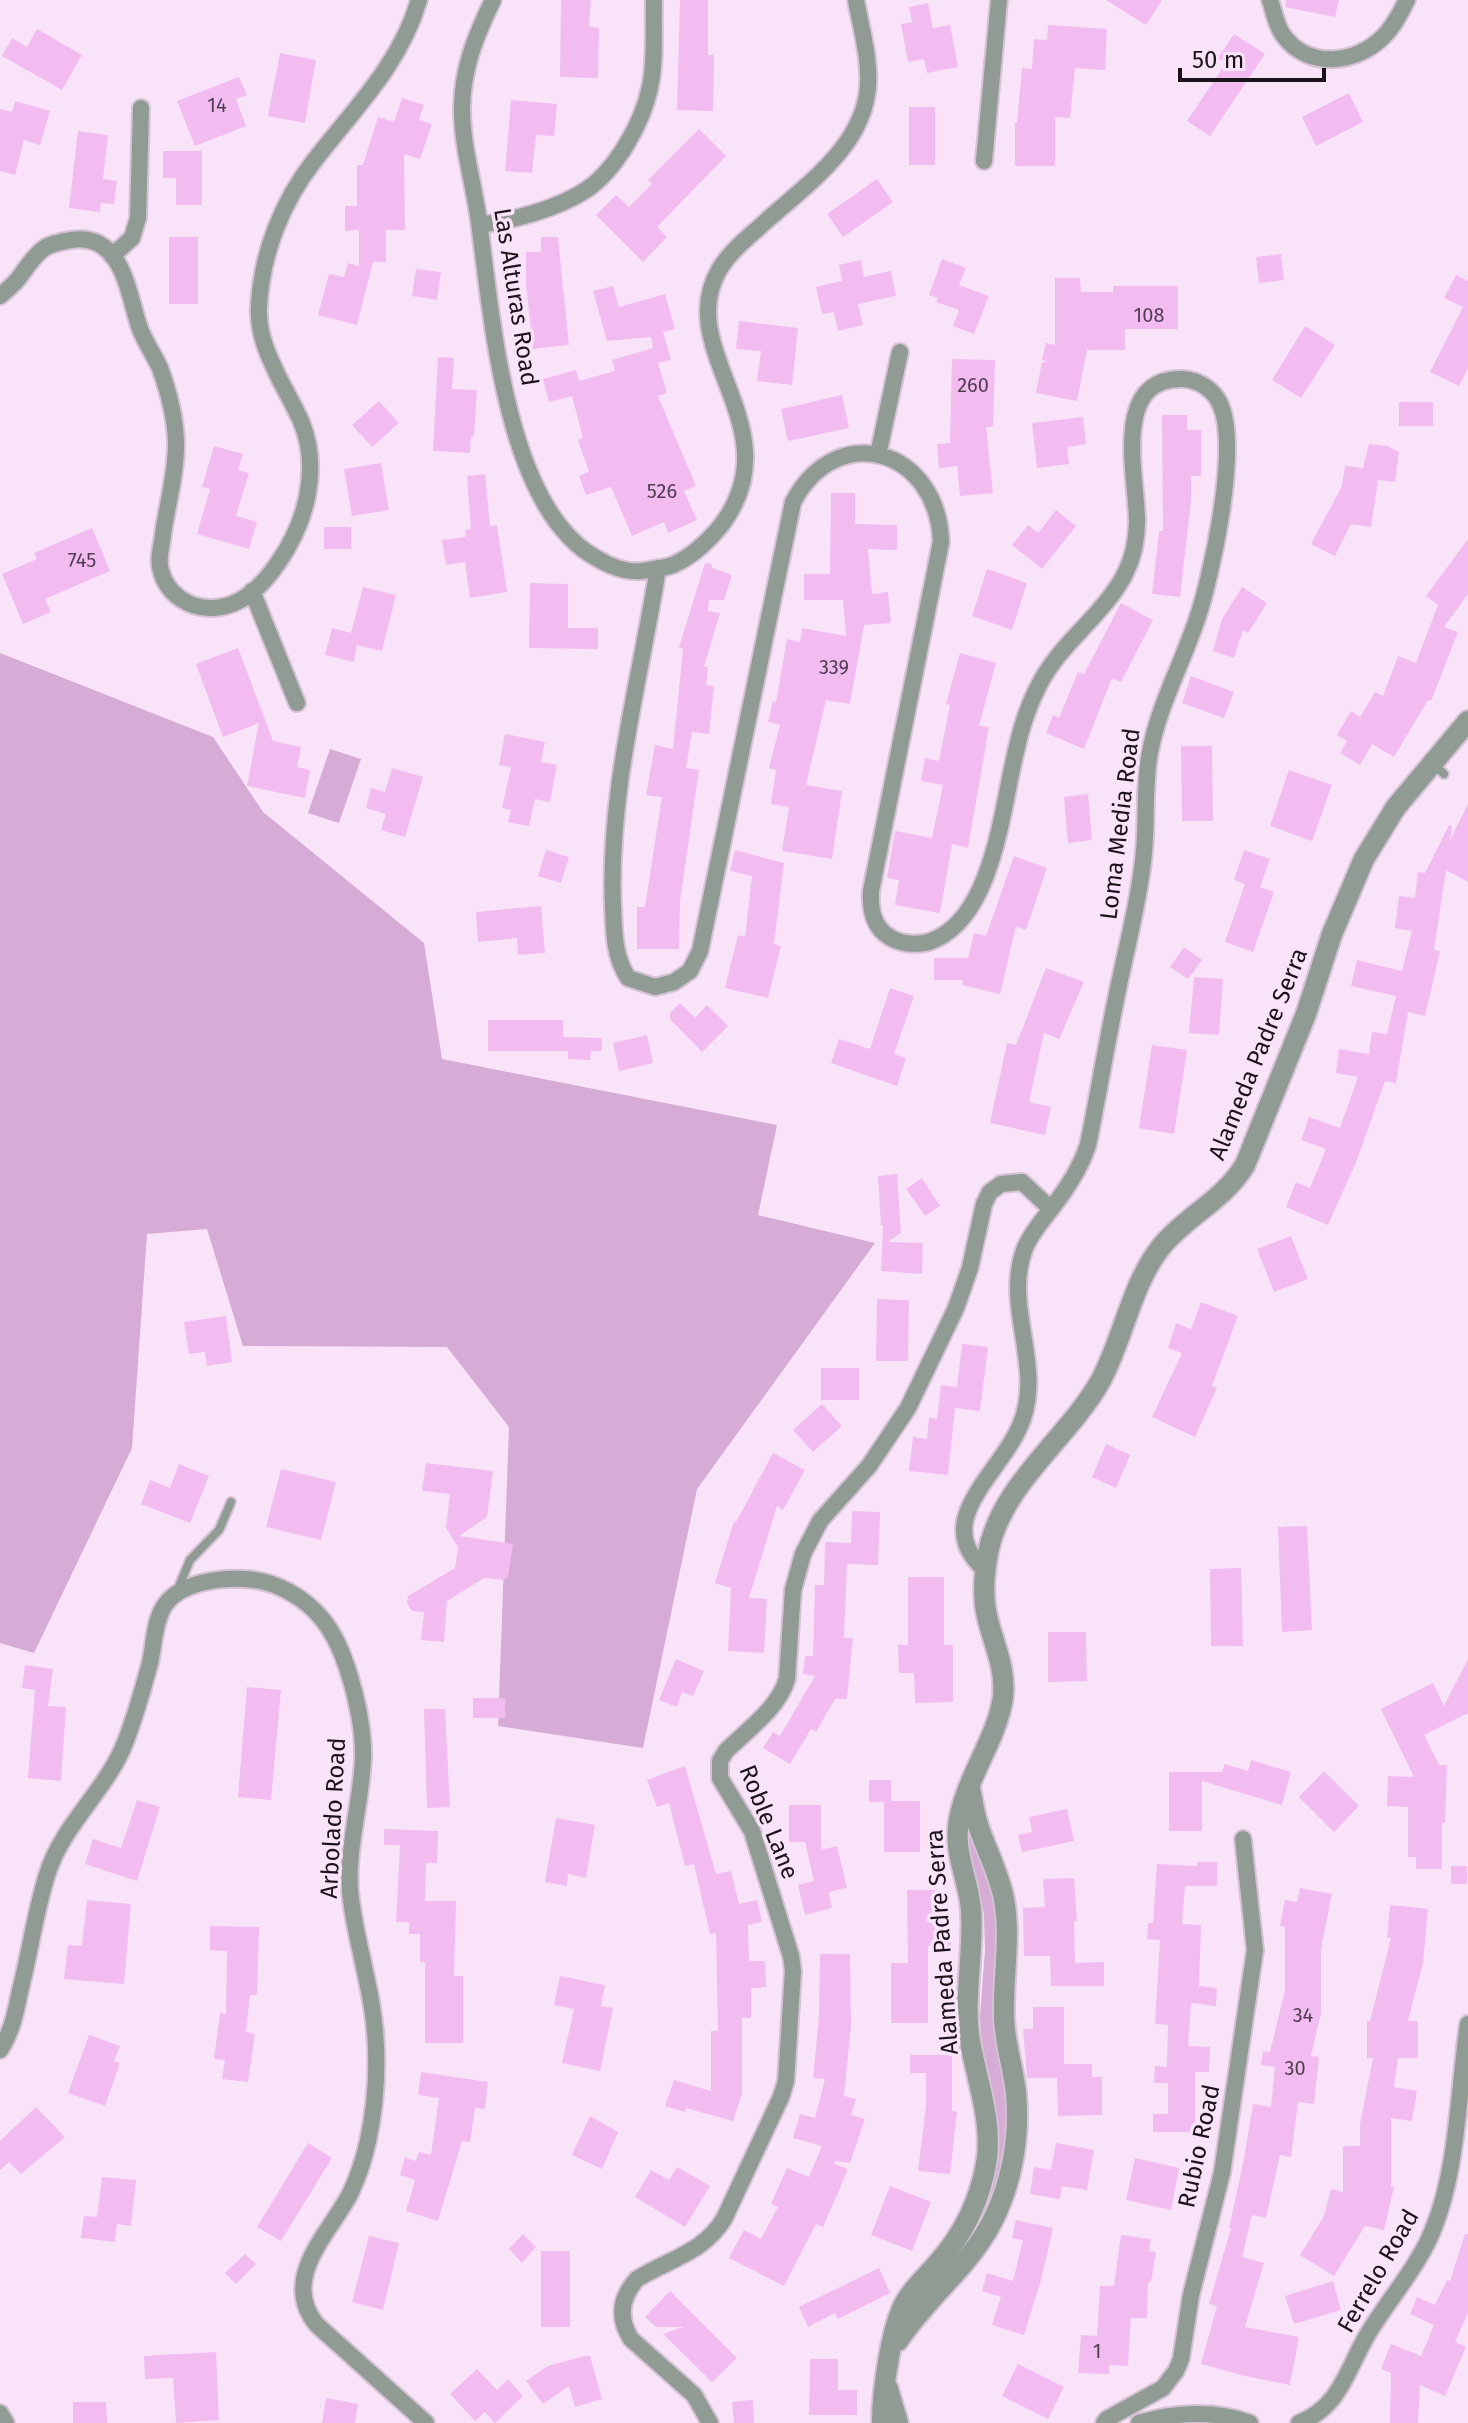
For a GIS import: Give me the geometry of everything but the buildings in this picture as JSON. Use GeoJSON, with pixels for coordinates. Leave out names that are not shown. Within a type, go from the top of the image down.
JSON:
{"type":"FeatureCollection","features":[{"type":"Feature","properties":{"kind":"street"},"geometry":{"type":"LineString","coordinates":[[0,296],[17,281],[42,250],[52,244],[86,240],[104,248],[112,256],[127,279],[140,329],[160,368],[171,405],[176,443],[160,552],[161,573],[171,590],[187,603],[197,606],[209,608],[232,604],[252,591],[273,570],[296,532],[310,478],[309,451],[302,423],[267,354],[261,333],[260,290],[269,246],[283,210],[300,181],[387,70],[405,37],[419,0]]}},
{"type":"Feature","properties":{"kind":"street","name":"Las Alturas Road"},"geometry":{"type":"LineString","coordinates":[[493,0],[467,65],[462,111],[497,355],[526,463],[538,494],[555,522],[573,544],[586,553],[617,568],[643,571],[678,563],[708,539],[724,523],[743,484],[746,464],[740,418],[708,324],[711,287],[729,255],[830,163],[854,130],[868,88],[868,65],[856,0]]}},
{"type":"Feature","properties":{"kind":"street"},"geometry":{"type":"LineString","coordinates":[[480,225],[530,213],[568,199],[602,177],[634,132],[651,84],[654,0]]}},
{"type":"Feature","properties":{"kind":"street"},"geometry":{"type":"LineString","coordinates":[[984,161],[999,0]]}},
{"type":"Feature","properties":{"kind":"street"},"geometry":{"type":"LineString","coordinates":[[1270,0],[1276,22],[1290,43],[1309,55],[1329,61],[1352,58],[1371,48],[1385,36],[1407,0]]}},
{"type":"Feature","properties":{"kind":"street"},"geometry":{"type":"LineString","coordinates":[[112,256],[132,238],[137,228],[141,108]]}},
{"type":"Feature","properties":{"kind":"street"},"geometry":{"type":"LineString","coordinates":[[658,568],[621,766],[611,866],[618,959],[628,978],[655,987],[674,982],[690,971],[700,951],[793,502],[811,474],[831,461],[854,454],[878,455],[900,352]]}},
{"type":"Feature","properties":{"kind":"street","name":"Loma Media Road"},"geometry":{"type":"LineString","coordinates":[[878,455],[896,461],[917,476],[932,497],[940,521],[941,542],[870,908],[885,935],[897,941],[919,944],[949,931],[963,918],[977,894],[989,866],[1016,747],[1036,690],[1052,662],[1111,595],[1129,565],[1137,520],[1132,435],[1135,415],[1143,396],[1165,382],[1185,379],[1197,383],[1209,389],[1217,399],[1226,425],[1221,514],[1214,554],[1196,622],[1155,727],[1147,776],[1147,819],[1138,896],[1088,1145],[1075,1175],[1031,1235],[1019,1267],[1018,1310],[1028,1371],[1026,1411],[1010,1448],[978,1490],[963,1522],[963,1538],[970,1557],[985,1570]]}},
{"type":"Feature","properties":{"kind":"street"},"geometry":{"type":"LineString","coordinates":[[252,591],[297,703]]}},
{"type":"Feature","properties":{"kind":"street","name":"Alameda Padre Serra"},"geometry":{"type":"LineString","coordinates":[[882,2423],[897,2323],[906,2301],[966,2224],[980,2190],[986,2160],[985,2112],[969,2030],[971,1909],[958,1838],[959,1819],[997,1720],[1003,1696],[1001,1663],[984,1601],[989,1547],[1006,1509],[1025,1480],[1079,1414],[1100,1381],[1157,1253],[1177,1230],[1232,1185],[1245,1165],[1306,1014],[1332,934],[1354,880],[1381,829],[1438,768],[1468,721]]}},
{"type":"Feature","properties":{"kind":"street","name":"Roble Lane"},"geometry":{"type":"LineString","coordinates":[[710,2423],[694,2395],[631,2339],[625,2330],[622,2308],[629,2287],[637,2279],[703,2245],[714,2235],[737,2192],[786,2081],[793,1971],[791,1956],[752,1831],[739,1806],[722,1784],[720,1761],[783,1691],[787,1679],[793,1590],[803,1554],[820,1521],[869,1466],[908,1408],[956,1308],[990,1192],[1001,1184],[1022,1182],[1051,1209]]}},
{"type":"Feature","properties":{"kind":"street","name":"Arbolado Road"},"geometry":{"type":"LineString","coordinates":[[175,1596],[204,1582],[229,1578],[273,1585],[305,1603],[323,1619],[345,1661],[358,1706],[363,1739],[358,1807],[351,1847],[350,1888],[376,2038],[374,2094],[368,2142],[358,2175],[349,2196],[306,2266],[302,2289],[307,2311],[317,2325],[426,2423]]}},
{"type":"Feature","properties":{"kind":"street"},"geometry":{"type":"LineString","coordinates":[[0,2050],[13,2022],[47,1871],[71,1826],[117,1760],[149,1666],[161,1611],[175,1596]]}},
{"type":"Feature","properties":{"kind":"street","name":"Alameda Padre Serra"},"geometry":{"type":"LineString","coordinates":[[891,2353],[917,2315],[981,2242],[1005,2191],[1014,2156],[1017,2108],[1004,2014],[1006,1913],[997,1872],[977,1822],[970,1789]]}},
{"type":"Feature","properties":{"kind":"street","name":"Rubio Road"},"geometry":{"type":"LineString","coordinates":[[1104,2423],[1163,2388],[1181,2359],[1191,2295],[1222,2173],[1255,1950],[1243,1839]]}},
{"type":"Feature","properties":{"kind":"street","name":"Ferrelo Road"},"geometry":{"type":"LineString","coordinates":[[1299,2423],[1322,2411],[1336,2396],[1370,2331],[1430,2238],[1447,2184],[1468,2024]]}},
{"type":"Feature","properties":{"kind":"street","name":"Alameda Padre Serra"},"geometry":{"type":"LineString","coordinates":[[887,2386],[898,2423]]}},
{"type":"Feature","properties":{"kind":"street"},"geometry":{"type":"LineString","coordinates":[[0,2413],[6,2423]]}},
{"type":"Feature","properties":{"kind":"street"},"geometry":{"type":"LineString","coordinates":[[1139,2423],[1216,2414],[1250,2423]]}},
{"type":"Feature","properties":{"kind":"lane"},"geometry":{"type":"LineString","coordinates":[[175,1596],[190,1560],[219,1530],[231,1502]]}},
{"type":"Feature","properties":{"kind":"shaded area"},"geometry":{"type":"Polygon","coordinates":[[[0,653],[213,737],[263,812],[424,943],[442,1059],[777,1125],[758,1215],[875,1243],[697,1489],[643,1748],[498,1726],[509,1427],[447,1347],[243,1346],[207,1229],[147,1234],[132,1448],[34,1653],[0,1643],[0,653]]]}},
{"type":"Feature","properties":{"kind":"shaded area"},"geometry":{"type":"Polygon","coordinates":[[[330,749],[361,759],[339,823],[308,813],[330,749]]]}},
{"type":"Feature","properties":{"kind":"shaded area"},"geometry":{"type":"Polygon","coordinates":[[[969,1830],[996,1884],[1011,2096],[1008,2159],[976,2241],[913,2301],[976,2219],[983,2061],[980,2017],[985,1950],[983,1908],[978,1903],[968,1864],[966,1831],[969,1830]]]}}]}
